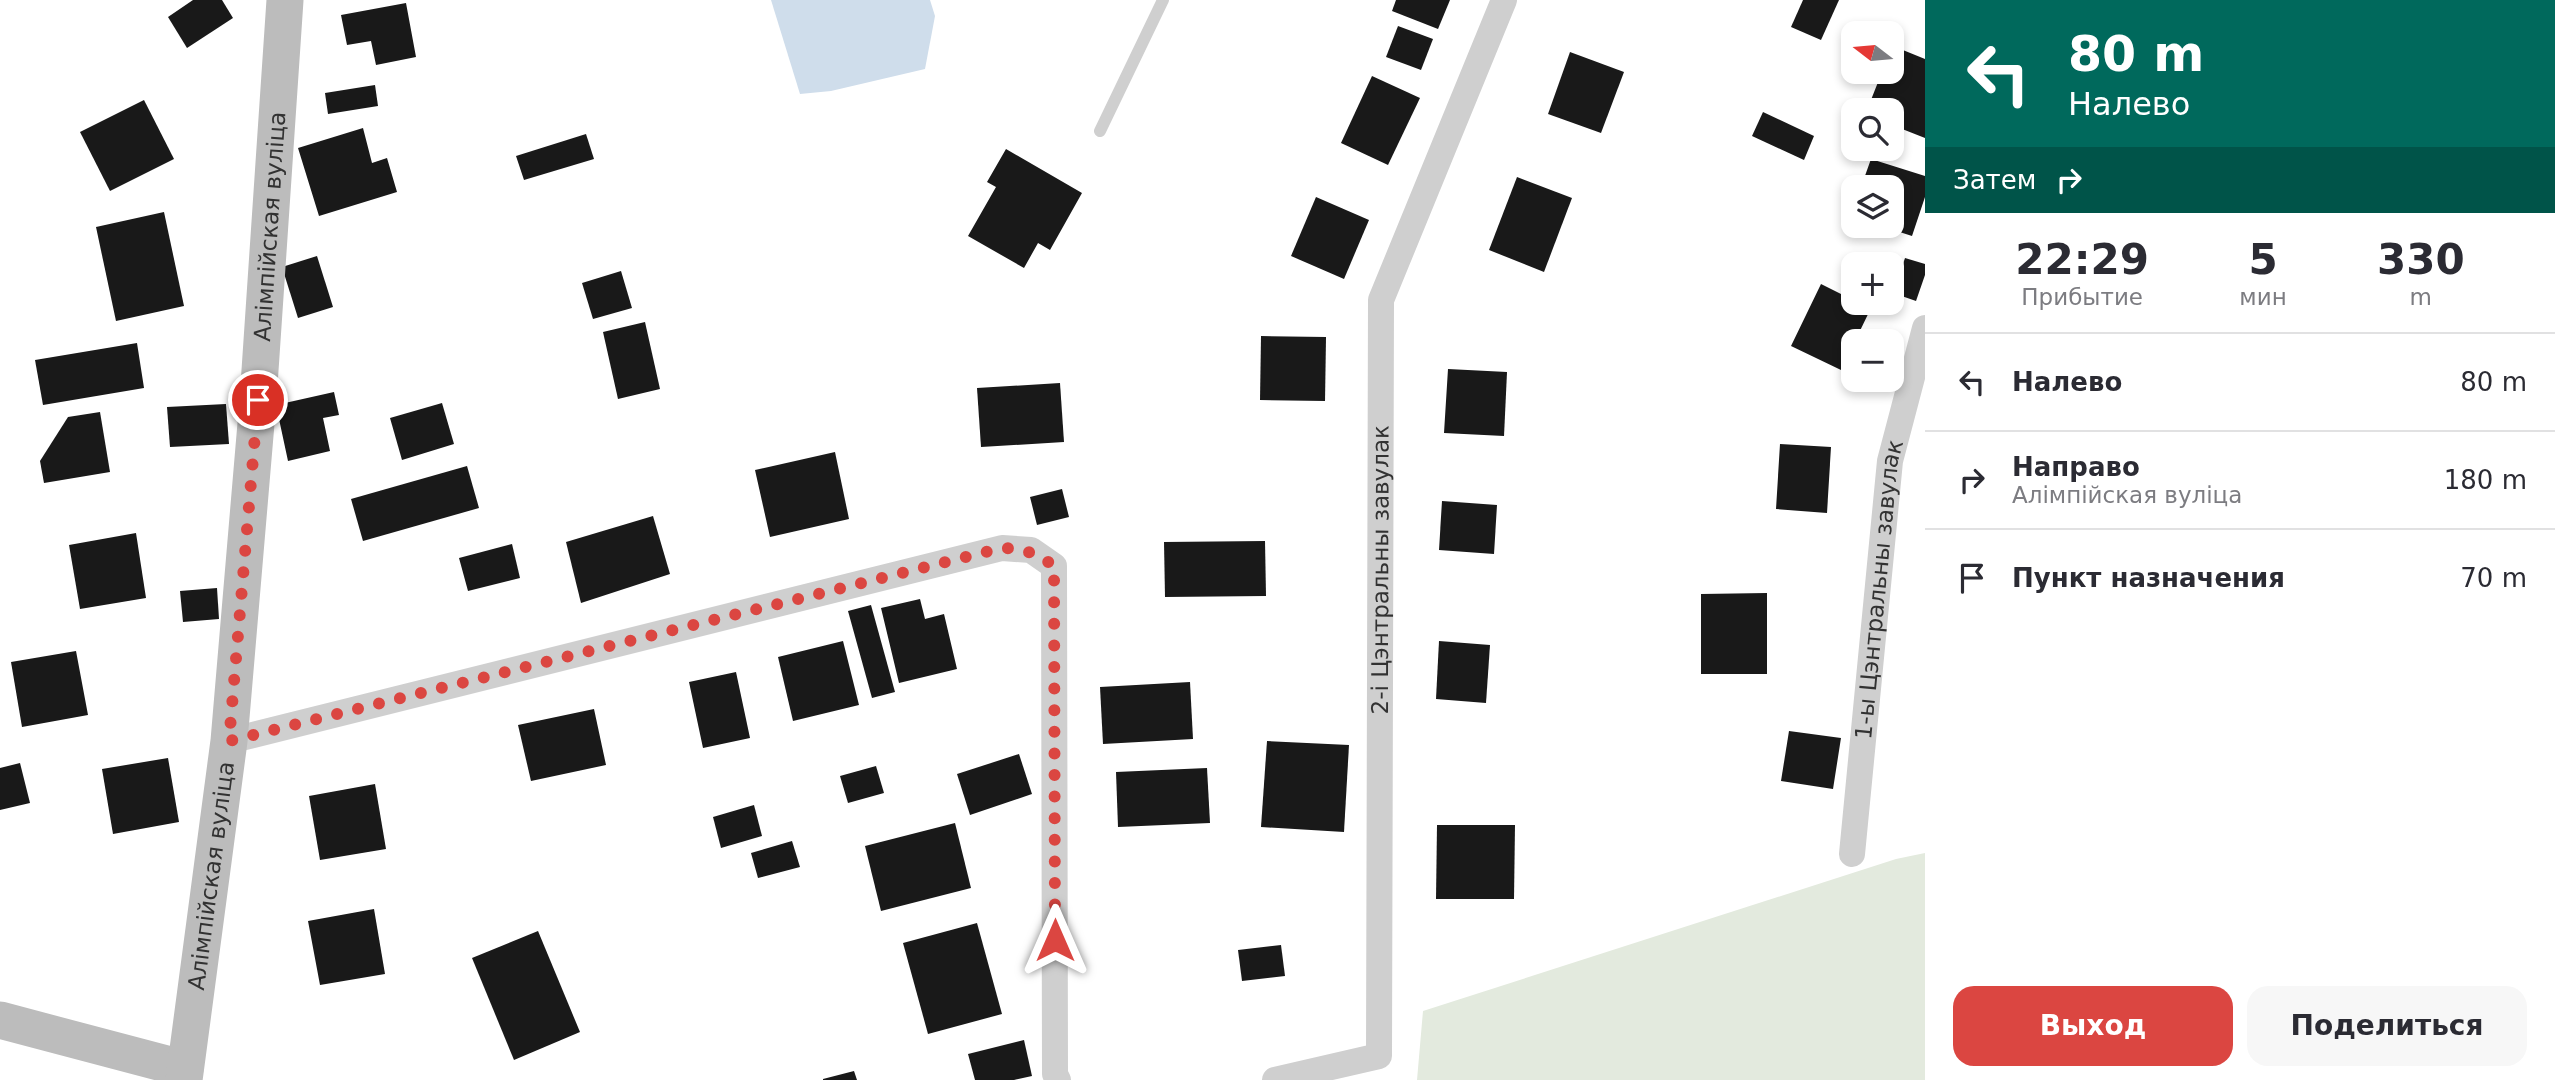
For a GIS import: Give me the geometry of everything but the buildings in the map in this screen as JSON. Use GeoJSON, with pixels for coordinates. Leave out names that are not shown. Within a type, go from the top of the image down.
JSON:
{"type":"FeatureCollection","features":[{"type":"Feature","properties":{"kind":"street","name":"Алімпійская вуліца"},"geometry":{"type":"LineString","coordinates":[[184,1075],[229,741],[258,400],[285,0]]}},
{"type":"Feature","properties":{"kind":"street","name":"2-і Цэнтральны завулак"},"geometry":{"type":"LineString","coordinates":[[1275,1080],[1379,1056],[1381,300],[1504,0]]}},
{"type":"Feature","properties":{"kind":"street","name":"1-ы Цэнтральны завулак"},"geometry":{"type":"LineString","coordinates":[[1852,854],[1890,461],[1925,328]]}},
{"type":"Feature","properties":{"kind":"street"},"geometry":{"type":"LineString","coordinates":[[229,741],[1002,548],[1031,550],[1054,566],[1058,1080]]}},
{"type":"Feature","properties":{"kind":"street"},"geometry":{"type":"LineString","coordinates":[[0,1020],[184,1075]]}},
{"type":"Feature","properties":{"kind":"lane"},"geometry":{"type":"LineString","coordinates":[[1100,131],[1163,0]]}},
{"type":"Feature","properties":{"kind":"shaded area"},"geometry":{"type":"Polygon","coordinates":[[[1925,853],[1925,1080],[1417,1080],[1423,1011],[1896,859],[1925,853]]]}},
{"type":"Feature","properties":{"kind":"water"},"geometry":{"type":"Polygon","coordinates":[[[771,0],[930,0],[935,16],[925,69],[831,91],[800,94],[771,0]]]}},
{"type":"Feature","properties":{"kind":"route"},"geometry":{"type":"LineString","coordinates":[[258,400],[229,741],[1002,548],[1031,550],[1054,566],[1055,940]]}}]}
